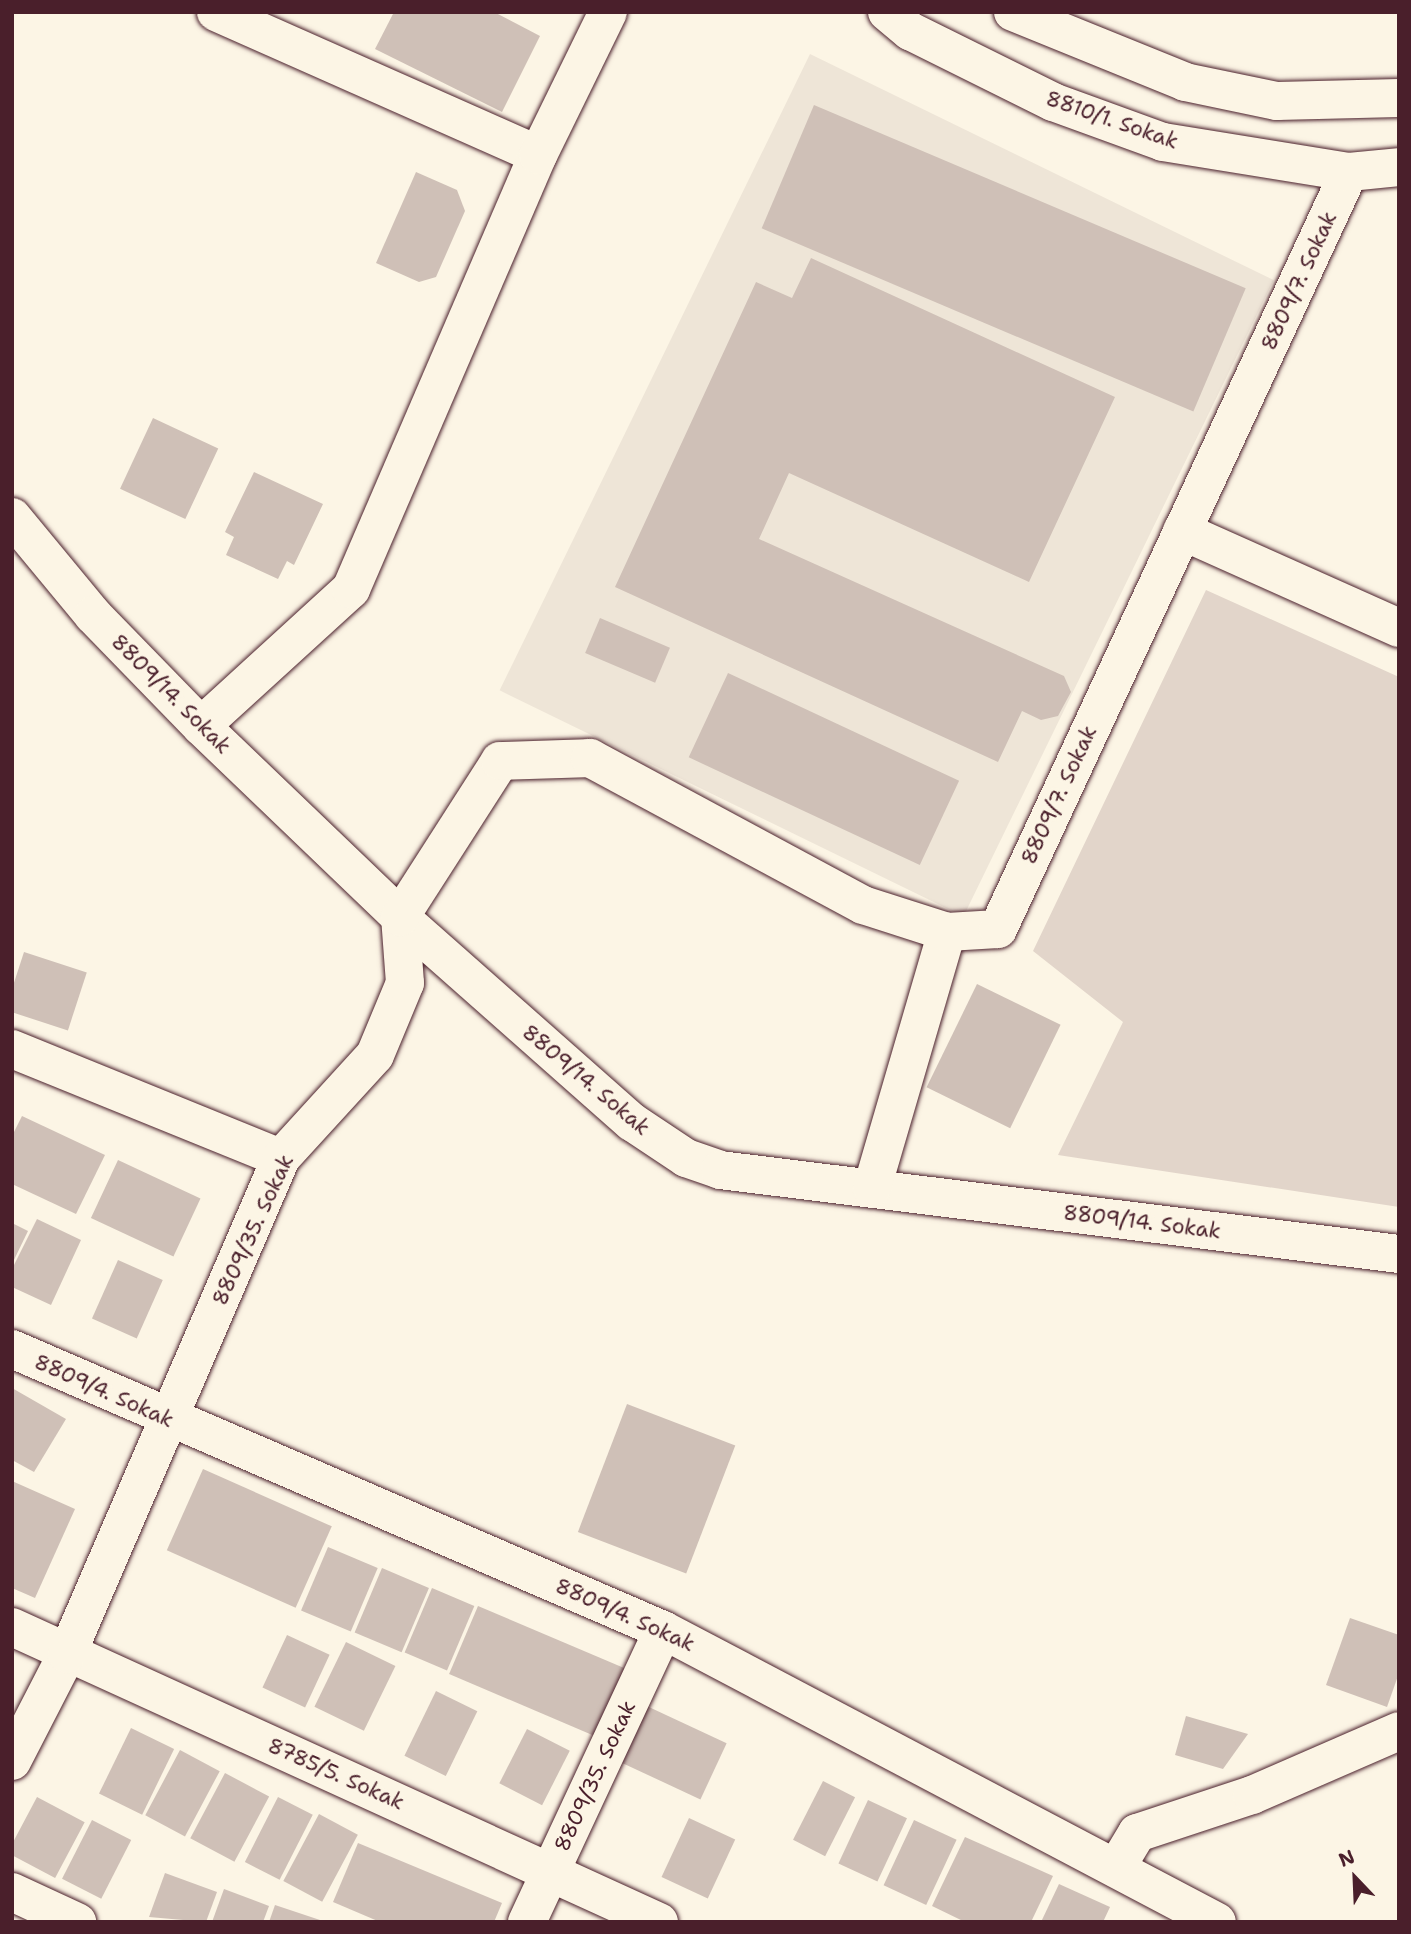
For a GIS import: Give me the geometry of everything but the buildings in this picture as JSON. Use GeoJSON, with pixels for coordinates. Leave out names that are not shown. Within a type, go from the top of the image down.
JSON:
{"type":"FeatureCollection","features":[{"type":"Feature","properties":{"kind":"street"},"geometry":{"type":"LineString","coordinates":[[216,12],[538,155]]}},
{"type":"Feature","properties":{"kind":"street","name":"8810/1. Sokak"},"geometry":{"type":"LineString","coordinates":[[887,12],[910,31],[1053,102],[1163,142],[1349,172],[1399,167]]}},
{"type":"Feature","properties":{"kind":"street"},"geometry":{"type":"LineString","coordinates":[[1013,12],[1185,82],[1277,101],[1399,98]]}},
{"type":"Feature","properties":{"kind":"street"},"geometry":{"type":"LineString","coordinates":[[201,726],[351,589],[538,155],[603,15]]}},
{"type":"Feature","properties":{"kind":"street","name":"8809/7. Sokak"},"geometry":{"type":"LineString","coordinates":[[400,918],[500,761],[590,758],[863,905],[947,932],[998,929],[1349,172]]}},
{"type":"Feature","properties":{"kind":"street","name":"8809/14. Sokak"},"geometry":{"type":"LineString","coordinates":[[12,517],[93,615],[201,726],[400,918],[632,1122],[686,1158],[720,1170],[1399,1254]]}},
{"type":"Feature","properties":{"kind":"street"},"geometry":{"type":"LineString","coordinates":[[1182,531],[1399,628]]}},
{"type":"Feature","properties":{"kind":"street","name":"8809/35. Sokak"},"geometry":{"type":"LineString","coordinates":[[12,1761],[67,1654],[281,1158],[375,1055],[405,983],[400,918]]}},
{"type":"Feature","properties":{"kind":"street"},"geometry":{"type":"LineString","coordinates":[[872,1188],[947,932]]}},
{"type":"Feature","properties":{"kind":"street"},"geometry":{"type":"LineString","coordinates":[[12,1049],[281,1158]]}},
{"type":"Feature","properties":{"kind":"street","name":"8809/4. Sokak"},"geometry":{"type":"LineString","coordinates":[[12,1349],[167,1419],[663,1630],[1217,1922]]}},
{"type":"Feature","properties":{"kind":"street","name":"8785/5. Sokak"},"geometry":{"type":"LineString","coordinates":[[12,1627],[659,1922]]}},
{"type":"Feature","properties":{"kind":"street","name":"8809/35. Sokak"},"geometry":{"type":"LineString","coordinates":[[527,1922],[663,1630]]}},
{"type":"Feature","properties":{"kind":"street"},"geometry":{"type":"LineString","coordinates":[[1116,1868],[1137,1833],[1252,1795],[1399,1731]]}},
{"type":"Feature","properties":{"kind":"street"},"geometry":{"type":"LineString","coordinates":[[12,1892],[77,1922]]}},
{"type":"Feature","properties":{"kind":"shaded area"},"geometry":{"type":"Polygon","coordinates":[[[810,54],[1274,280],[963,917],[500,690],[810,54]]]}},
{"type":"Feature","properties":{"kind":"shaded area"},"geometry":{"type":"Polygon","coordinates":[[[1206,590],[1399,677],[1399,1207],[1058,1155],[1123,1022],[1033,951],[1206,590]]]}}]}
